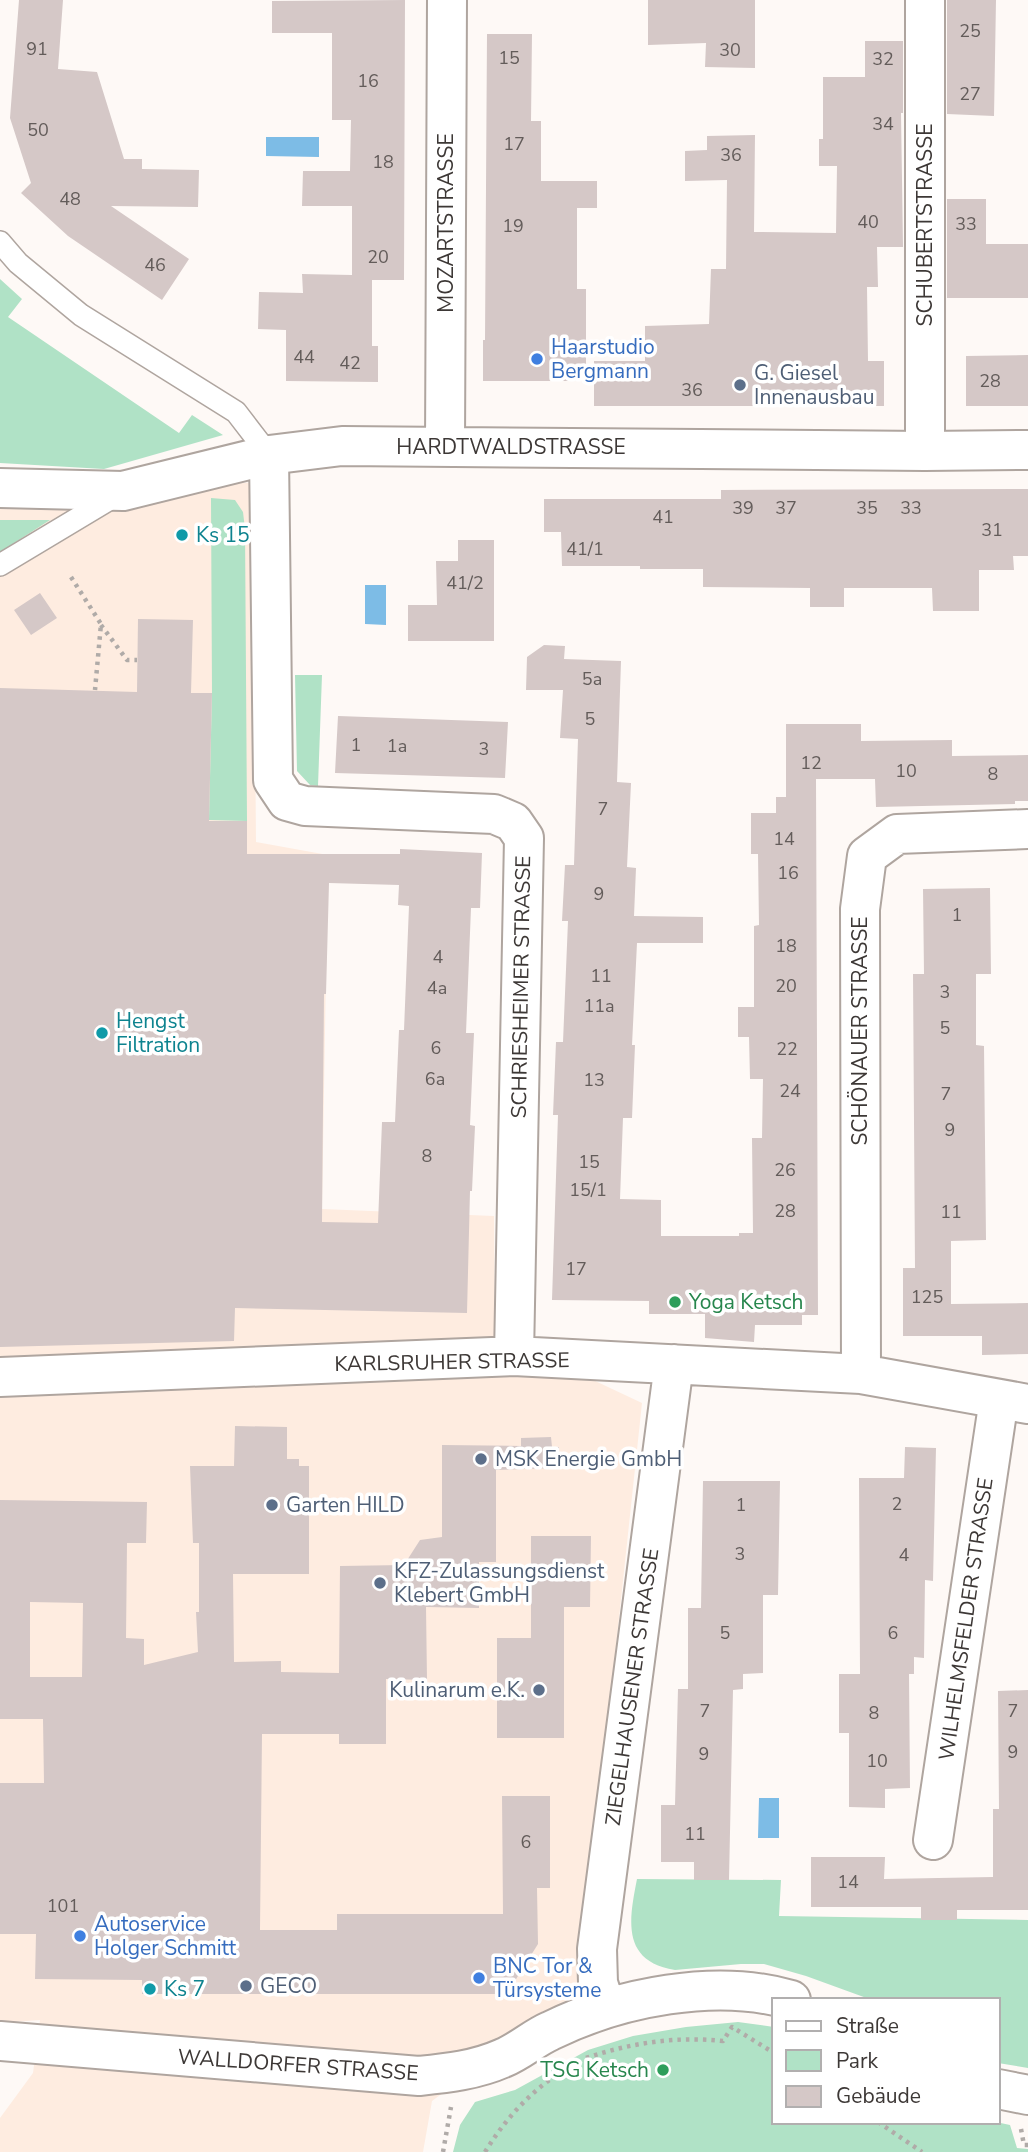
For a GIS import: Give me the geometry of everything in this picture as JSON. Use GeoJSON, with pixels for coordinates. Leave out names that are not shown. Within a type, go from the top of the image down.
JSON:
{"type":"FeatureCollection","features":[{"type":"Feature","properties":{"kind":"street","name":"MOZARTSTRASSE"},"geometry":{"type":"LineString","coordinates":[[445,446],[447,0]]}},
{"type":"Feature","properties":{"kind":"street","name":"SCHUBERTSTRASSE"},"geometry":{"type":"LineString","coordinates":[[925,0],[925,451]]}},
{"type":"Feature","properties":{"kind":"street","name":"HARDTWALDSTRASSE"},"geometry":{"type":"LineString","coordinates":[[0,488],[123,491],[269,455],[342,446],[1028,450]]}},
{"type":"Feature","properties":{"kind":"street","name":"SCHRIESHEIMER STRASSE"},"geometry":{"type":"LineString","coordinates":[[269,455],[273,780],[287,801],[305,806],[494,814],[513,822],[524,838],[514,1356]]}},
{"type":"Feature","properties":{"kind":"street","name":"SCHÖNAUER STRASSE"},"geometry":{"type":"LineString","coordinates":[[861,1374],[860,909],[867,856],[897,834],[1028,828]]}},
{"type":"Feature","properties":{"kind":"street","name":"KARLSRUHER STRASSE"},"geometry":{"type":"LineString","coordinates":[[0,1377],[514,1356],[861,1374],[1013,1402]]}},
{"type":"Feature","properties":{"kind":"street","name":"ZIEGELHAUSENER STRASSE"},"geometry":{"type":"LineString","coordinates":[[606,2008],[598,1983],[597,1949],[674,1364]]}},
{"type":"Feature","properties":{"kind":"street","name":"WILHELMSFELDER STRASSE"},"geometry":{"type":"LineString","coordinates":[[933,1840],[1013,1402]]}},
{"type":"Feature","properties":{"kind":"street","name":"WALLDORFER STRASSE"},"geometry":{"type":"LineString","coordinates":[[0,2041],[419,2076],[458,2072],[504,2058],[549,2031],[606,2008],[694,1990],[768,1993],[784,1998]]}},
{"type":"Feature","properties":{"kind":"street"},"geometry":{"type":"LineString","coordinates":[[1000,2089],[1028,2095]]}},
{"type":"Feature","properties":{"kind":"lane"},"geometry":{"type":"LineString","coordinates":[[0,242],[18,263],[81,315],[236,412],[269,455]]}},
{"type":"Feature","properties":{"kind":"lane"},"geometry":{"type":"LineString","coordinates":[[0,565],[123,491]]}},
{"type":"Feature","properties":{"kind":"path"},"geometry":{"type":"LineString","coordinates":[[71,577],[127,660],[137,660]]}},
{"type":"Feature","properties":{"kind":"path"},"geometry":{"type":"LineString","coordinates":[[95,691],[101,624]]}},
{"type":"Feature","properties":{"kind":"path"},"geometry":{"type":"LineString","coordinates":[[485,2152],[500,2127],[523,2100],[551,2077],[579,2060],[664,2040],[684,2038],[723,2041],[732,2027],[772,2052]]}},
{"type":"Feature","properties":{"kind":"path"},"geometry":{"type":"LineString","coordinates":[[881,2124],[922,2152]]}},
{"type":"Feature","properties":{"kind":"shaded area"},"geometry":{"type":"Polygon","coordinates":[[[253,482],[256,842],[328,855],[322,1209],[494,1216],[495,1334],[642,1403],[579,1992],[432,2101],[423,2152],[0,2152],[0,2118],[33,2073],[40,2020],[0,2023],[0,508],[253,482]]]}},
{"type":"Feature","properties":{"kind":"green space"},"geometry":{"type":"Polygon","coordinates":[[[0,279],[22,299],[8,317],[179,433],[192,415],[223,435],[104,469],[0,463],[0,279]]]}},
{"type":"Feature","properties":{"kind":"green space"},"geometry":{"type":"Polygon","coordinates":[[[211,498],[235,500],[243,512],[245,529],[247,821],[209,820],[212,693],[211,498]]]}},
{"type":"Feature","properties":{"kind":"green space"},"geometry":{"type":"Polygon","coordinates":[[[0,520],[50,520],[0,552],[0,520]]]}},
{"type":"Feature","properties":{"kind":"green space"},"geometry":{"type":"Polygon","coordinates":[[[295,675],[322,675],[318,786],[310,785],[297,771],[295,675]]]}},
{"type":"Feature","properties":{"kind":"green space"},"geometry":{"type":"Polygon","coordinates":[[[637,1879],[781,1880],[779,1916],[1028,1920],[1028,2068],[1000,2063],[1000,1998],[866,1998],[764,1964],[675,1970],[645,1958],[637,1948],[631,1923],[637,1879]]]}},
{"type":"Feature","properties":{"kind":"green space","name":"TSG Ketsch"},"geometry":{"type":"Polygon","coordinates":[[[738,2022],[772,2027],[772,2124],[1000,2123],[1010,2125],[1017,2148],[1028,2149],[1028,2152],[453,2152],[460,2125],[475,2102],[515,2090],[588,2050],[633,2036],[738,2022]]]}},
{"type":"Feature","properties":{"kind":"water"},"geometry":{"type":"Polygon","coordinates":[[[266,137],[319,137],[319,157],[266,156],[266,137]]]}},
{"type":"Feature","properties":{"kind":"water"},"geometry":{"type":"Polygon","coordinates":[[[365,585],[386,585],[386,625],[365,624],[365,585]]]}},
{"type":"Feature","properties":{"kind":"water"},"geometry":{"type":"Polygon","coordinates":[[[759,1798],[779,1798],[779,1838],[758,1838],[759,1798]]]}},
{"type":"Feature","properties":{"kind":"building"},"geometry":{"type":"Polygon","coordinates":[[[19,0],[63,0],[58,69],[97,72],[124,159],[142,159],[142,169],[199,170],[198,207],[111,206],[189,259],[162,300],[68,236],[21,193],[31,183],[10,118],[19,0]]]}},
{"type":"Feature","properties":{"kind":"building"},"geometry":{"type":"Polygon","coordinates":[[[405,0],[404,280],[372,280],[372,346],[378,346],[378,382],[286,381],[286,330],[258,329],[259,292],[303,293],[302,274],[352,275],[352,206],[302,206],[303,171],[350,171],[351,120],[332,120],[332,33],[272,33],[272,1],[405,0]]]}},
{"type":"Feature","properties":{"kind":"building"},"geometry":{"type":"Polygon","coordinates":[[[648,0],[755,0],[755,68],[705,67],[706,43],[648,45],[648,0]]]}},
{"type":"Feature","properties":{"kind":"building"},"geometry":{"type":"Polygon","coordinates":[[[947,0],[996,0],[994,116],[947,114],[947,0]]]}},
{"type":"Feature","properties":{"kind":"building"},"geometry":{"type":"Polygon","coordinates":[[[487,34],[532,34],[531,121],[541,121],[541,181],[597,181],[597,208],[577,208],[577,289],[586,289],[586,381],[483,381],[487,34]]]}},
{"type":"Feature","properties":{"kind":"building"},"geometry":{"type":"Polygon","coordinates":[[[865,41],[903,41],[903,247],[877,247],[878,287],[867,287],[868,361],[884,361],[884,406],[594,406],[594,361],[645,361],[645,326],[709,324],[711,269],[726,269],[727,180],[685,181],[685,151],[707,150],[707,136],[755,135],[754,232],[836,233],[837,166],[819,166],[819,139],[823,139],[823,77],[865,77],[865,41]]]}},
{"type":"Feature","properties":{"kind":"building"},"geometry":{"type":"Polygon","coordinates":[[[947,199],[986,199],[986,244],[1028,244],[1028,298],[947,298],[947,199]]]}},
{"type":"Feature","properties":{"kind":"building"},"geometry":{"type":"Polygon","coordinates":[[[1028,355],[1028,406],[966,406],[966,356],[1028,355]]]}},
{"type":"Feature","properties":{"kind":"building"},"geometry":{"type":"Polygon","coordinates":[[[1028,489],[1028,556],[1013,556],[1014,570],[979,570],[979,611],[933,611],[932,588],[844,588],[844,607],[810,607],[810,588],[703,587],[703,569],[562,566],[561,532],[544,532],[544,499],[721,499],[721,490],[1028,489]]]}},
{"type":"Feature","properties":{"kind":"building"},"geometry":{"type":"Polygon","coordinates":[[[458,540],[494,540],[494,641],[408,641],[408,605],[437,605],[436,561],[458,561],[458,540]]]}},
{"type":"Feature","properties":{"kind":"building"},"geometry":{"type":"Polygon","coordinates":[[[40,593],[57,618],[31,635],[14,610],[40,593]]]}},
{"type":"Feature","properties":{"kind":"building","name":"Hengst Filtration"},"geometry":{"type":"Polygon","coordinates":[[[138,619],[193,620],[191,693],[212,693],[209,821],[247,821],[247,854],[400,854],[400,849],[482,853],[480,908],[471,908],[466,1033],[474,1033],[470,1125],[475,1126],[470,1191],[467,1313],[235,1308],[234,1341],[0,1347],[0,688],[137,692],[138,619]],[[329,883],[324,994],[322,1222],[378,1223],[382,1122],[395,1122],[399,1030],[404,1030],[409,906],[398,905],[399,885],[329,883]]]}},
{"type":"Feature","properties":{"kind":"building"},"geometry":{"type":"Polygon","coordinates":[[[544,645],[565,646],[564,659],[621,661],[617,782],[631,783],[627,867],[636,868],[634,916],[703,917],[703,943],[637,943],[632,1118],[623,1118],[620,1199],[661,1200],[661,1236],[739,1236],[739,1233],[753,1233],[752,1138],[762,1138],[763,1079],[750,1079],[749,1037],[738,1037],[738,1007],[754,1007],[754,926],[759,925],[758,854],[751,854],[751,813],[776,813],[776,797],[786,797],[786,724],[861,724],[861,741],[952,740],[952,756],[1028,755],[1028,801],[1015,801],[1015,804],[876,807],[875,779],[816,779],[818,1315],[802,1315],[802,1325],[755,1325],[754,1342],[705,1338],[705,1314],[649,1314],[649,1301],[552,1300],[558,1115],[553,1115],[556,1042],[563,1042],[568,921],[562,921],[565,865],[574,865],[578,739],[560,738],[563,690],[526,690],[527,657],[544,645]]]}},
{"type":"Feature","properties":{"kind":"building"},"geometry":{"type":"Polygon","coordinates":[[[338,716],[508,722],[505,778],[335,773],[338,716]]]}},
{"type":"Feature","properties":{"kind":"building"},"geometry":{"type":"Polygon","coordinates":[[[990,888],[991,974],[976,974],[976,1045],[984,1046],[986,1240],[951,1241],[951,1304],[1028,1303],[1028,1354],[982,1355],[982,1336],[903,1336],[903,1268],[915,1268],[913,974],[924,974],[923,889],[990,888]]]}},
{"type":"Feature","properties":{"kind":"building"},"geometry":{"type":"Polygon","coordinates":[[[235,1426],[287,1427],[287,1459],[299,1459],[299,1466],[309,1466],[309,1574],[233,1574],[234,1662],[281,1661],[281,1672],[339,1673],[340,1566],[404,1565],[420,1540],[442,1537],[442,1445],[521,1446],[521,1438],[551,1437],[552,1447],[559,1447],[558,1468],[496,1470],[496,1562],[479,1562],[479,1608],[426,1607],[427,1680],[386,1679],[386,1744],[339,1744],[339,1734],[262,1734],[260,1930],[337,1930],[337,1914],[503,1914],[502,1796],[550,1796],[550,1888],[537,1888],[538,1944],[513,1984],[495,1984],[495,1994],[142,1994],[142,1980],[35,1979],[36,1934],[0,1934],[0,1783],[44,1783],[43,1719],[0,1719],[0,1500],[147,1502],[146,1543],[127,1543],[126,1638],[144,1639],[144,1665],[198,1652],[196,1612],[199,1612],[199,1543],[193,1543],[190,1466],[234,1466],[235,1426]],[[30,1602],[30,1677],[82,1677],[83,1603],[30,1602]]]}},
{"type":"Feature","properties":{"kind":"building"},"geometry":{"type":"Polygon","coordinates":[[[905,1447],[936,1448],[933,1581],[925,1580],[924,1658],[914,1657],[914,1674],[909,1674],[910,1788],[885,1789],[885,1808],[849,1807],[849,1733],[839,1733],[839,1674],[860,1674],[859,1478],[904,1478],[905,1447]]]}},
{"type":"Feature","properties":{"kind":"building"},"geometry":{"type":"Polygon","coordinates":[[[703,1481],[780,1481],[778,1595],[763,1595],[763,1673],[743,1674],[743,1689],[733,1690],[729,1880],[694,1880],[694,1862],[661,1862],[661,1805],[675,1805],[678,1689],[688,1689],[688,1608],[701,1608],[703,1481]]]}},
{"type":"Feature","properties":{"kind":"building"},"geometry":{"type":"Polygon","coordinates":[[[531,1536],[591,1536],[590,1607],[564,1607],[564,1738],[497,1738],[497,1638],[531,1638],[531,1536]]]}},
{"type":"Feature","properties":{"kind":"building"},"geometry":{"type":"Polygon","coordinates":[[[1028,1690],[1028,1910],[957,1910],[957,1920],[921,1920],[921,1907],[811,1907],[811,1857],[885,1857],[884,1879],[993,1877],[993,1809],[999,1809],[998,1691],[1028,1690]]]}},
{"type":"Feature","properties":{"kind":"place","name":"Haarstudio Bergmann"},"geometry":{"type":"Point","coordinates":[537,359]}},
{"type":"Feature","properties":{"kind":"place","name":"G. Giesel Innenausbau"},"geometry":{"type":"Point","coordinates":[740,385]}},
{"type":"Feature","properties":{"kind":"place","name":"Ks 15"},"geometry":{"type":"Point","coordinates":[182,535]}},
{"type":"Feature","properties":{"kind":"place","name":"Hengst Filtration"},"geometry":{"type":"Point","coordinates":[102,1033]}},
{"type":"Feature","properties":{"kind":"place","name":"Yoga Ketsch"},"geometry":{"type":"Point","coordinates":[675,1302]}},
{"type":"Feature","properties":{"kind":"place","name":"MSK Energie GmbH"},"geometry":{"type":"Point","coordinates":[481,1459]}},
{"type":"Feature","properties":{"kind":"place","name":"Garten HILD"},"geometry":{"type":"Point","coordinates":[272,1505]}},
{"type":"Feature","properties":{"kind":"place","name":"KFZ-Zulassungsdienst Klebert GmbH"},"geometry":{"type":"Point","coordinates":[380,1583]}},
{"type":"Feature","properties":{"kind":"place","name":"Kulinarum e.K."},"geometry":{"type":"Point","coordinates":[539,1690]}},
{"type":"Feature","properties":{"kind":"place","name":"Autoservice Holger Schmitt"},"geometry":{"type":"Point","coordinates":[80,1936]}},
{"type":"Feature","properties":{"kind":"place","name":"BNC Tor & Türsysteme"},"geometry":{"type":"Point","coordinates":[479,1978]}},
{"type":"Feature","properties":{"kind":"place","name":"GECO"},"geometry":{"type":"Point","coordinates":[246,1986]}},
{"type":"Feature","properties":{"kind":"place","name":"Ks 7"},"geometry":{"type":"Point","coordinates":[150,1989]}},
{"type":"Feature","properties":{"kind":"place","name":"TSG Ketsch"},"geometry":{"type":"Point","coordinates":[663,2070]}}]}
